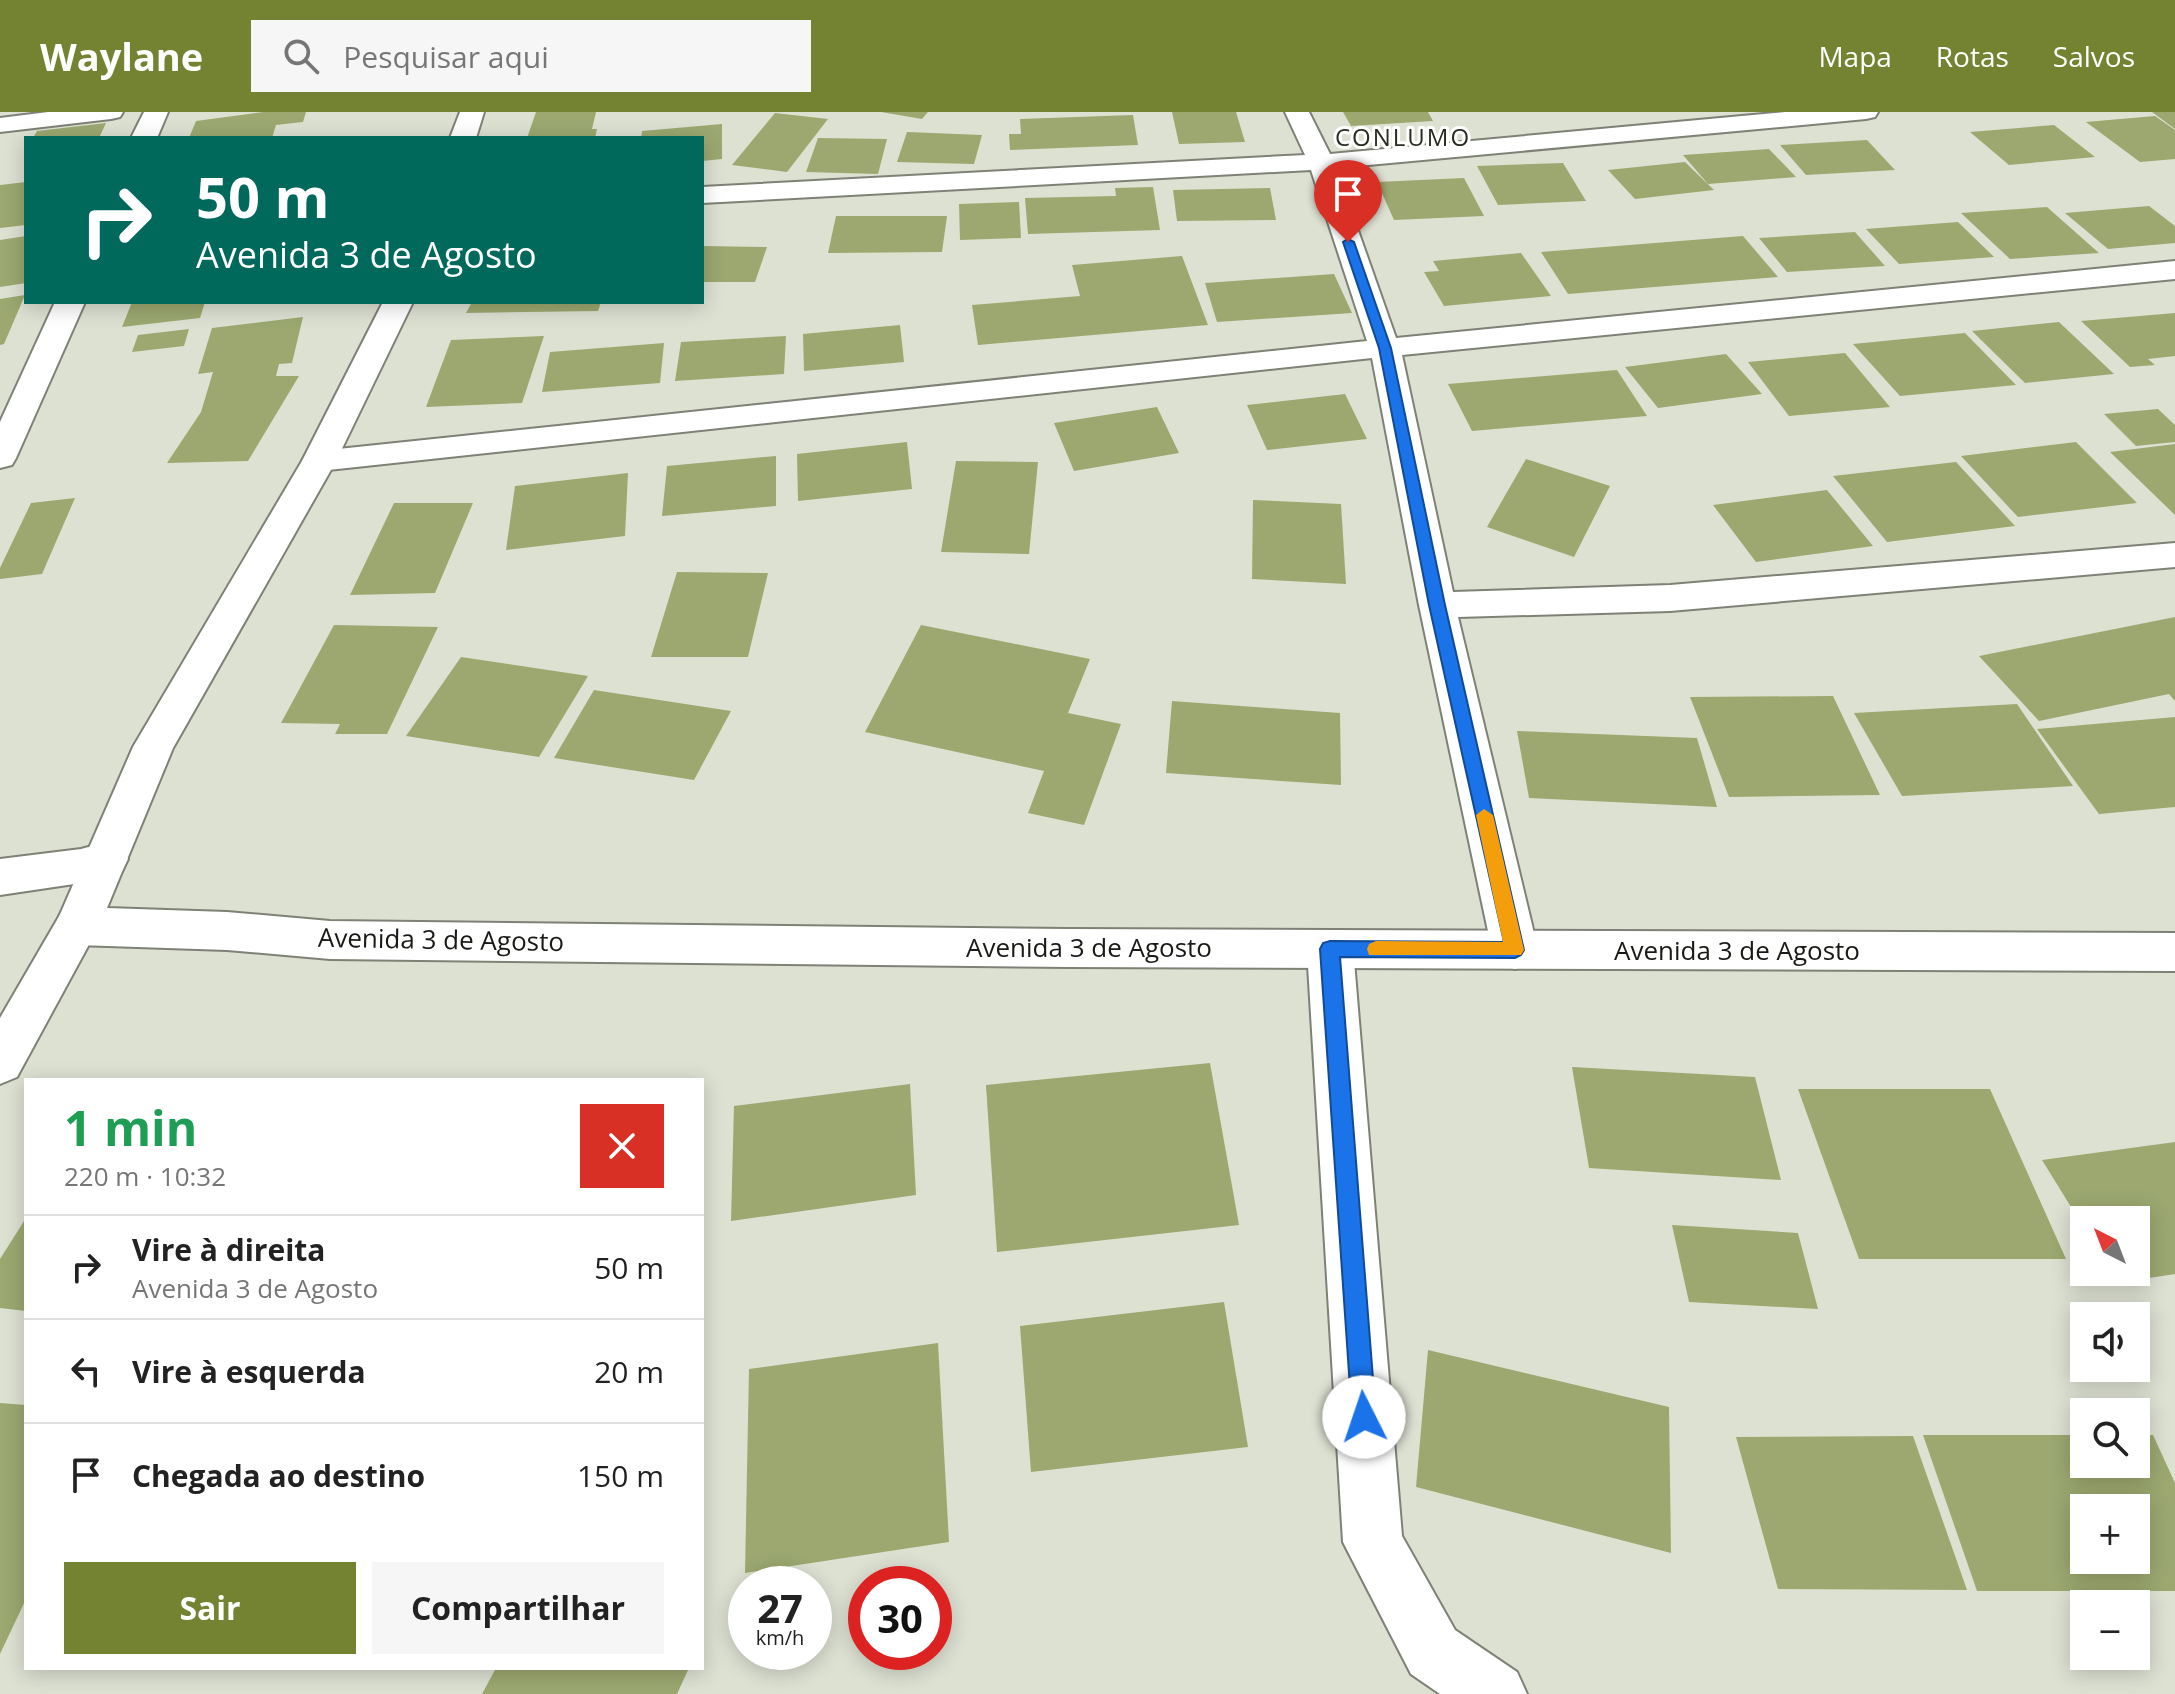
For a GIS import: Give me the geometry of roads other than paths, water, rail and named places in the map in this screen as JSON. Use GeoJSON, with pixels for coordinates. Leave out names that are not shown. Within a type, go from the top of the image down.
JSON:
{"type":"FeatureCollection","features":[{"type":"Feature","properties":{"kind":"street"},"geometry":{"type":"LineString","coordinates":[[0,125],[111,112]]}},
{"type":"Feature","properties":{"kind":"street"},"geometry":{"type":"LineString","coordinates":[[145,136],[156,112]]}},
{"type":"Feature","properties":{"kind":"street"},"geometry":{"type":"LineString","coordinates":[[464,136],[472,112]]}},
{"type":"Feature","properties":{"kind":"street"},"geometry":{"type":"LineString","coordinates":[[1297,112],[1321,162],[1385,348],[1437,605],[1515,950]]}},
{"type":"Feature","properties":{"kind":"street"},"geometry":{"type":"LineString","coordinates":[[704,195],[1321,162],[1866,112]]}},
{"type":"Feature","properties":{"kind":"street"},"geometry":{"type":"LineString","coordinates":[[319,461],[1385,348],[2175,270]]}},
{"type":"Feature","properties":{"kind":"street"},"geometry":{"type":"LineString","coordinates":[[0,458],[69,304]]}},
{"type":"Feature","properties":{"kind":"street"},"geometry":{"type":"LineString","coordinates":[[0,1062],[77,926],[153,747],[319,461],[397,304]]}},
{"type":"Feature","properties":{"kind":"street"},"geometry":{"type":"LineString","coordinates":[[1437,605],[1670,598],[2175,555]]}},
{"type":"Feature","properties":{"kind":"street"},"geometry":{"type":"LineString","coordinates":[[0,877],[81,866],[107,859]]}},
{"type":"Feature","properties":{"kind":"street","name":"Avenida 3 de Agosto"},"geometry":{"type":"LineString","coordinates":[[77,926],[227,931],[330,940],[1330,949],[2175,952]]}},
{"type":"Feature","properties":{"kind":"street"},"geometry":{"type":"LineString","coordinates":[[1330,949],[1373,1542],[1433,1652],[1495,1694]]}},
{"type":"Feature","properties":{"kind":"district","name":"CONLUMO"},"geometry":{"type":"Point","coordinates":[1403,138]}}]}
